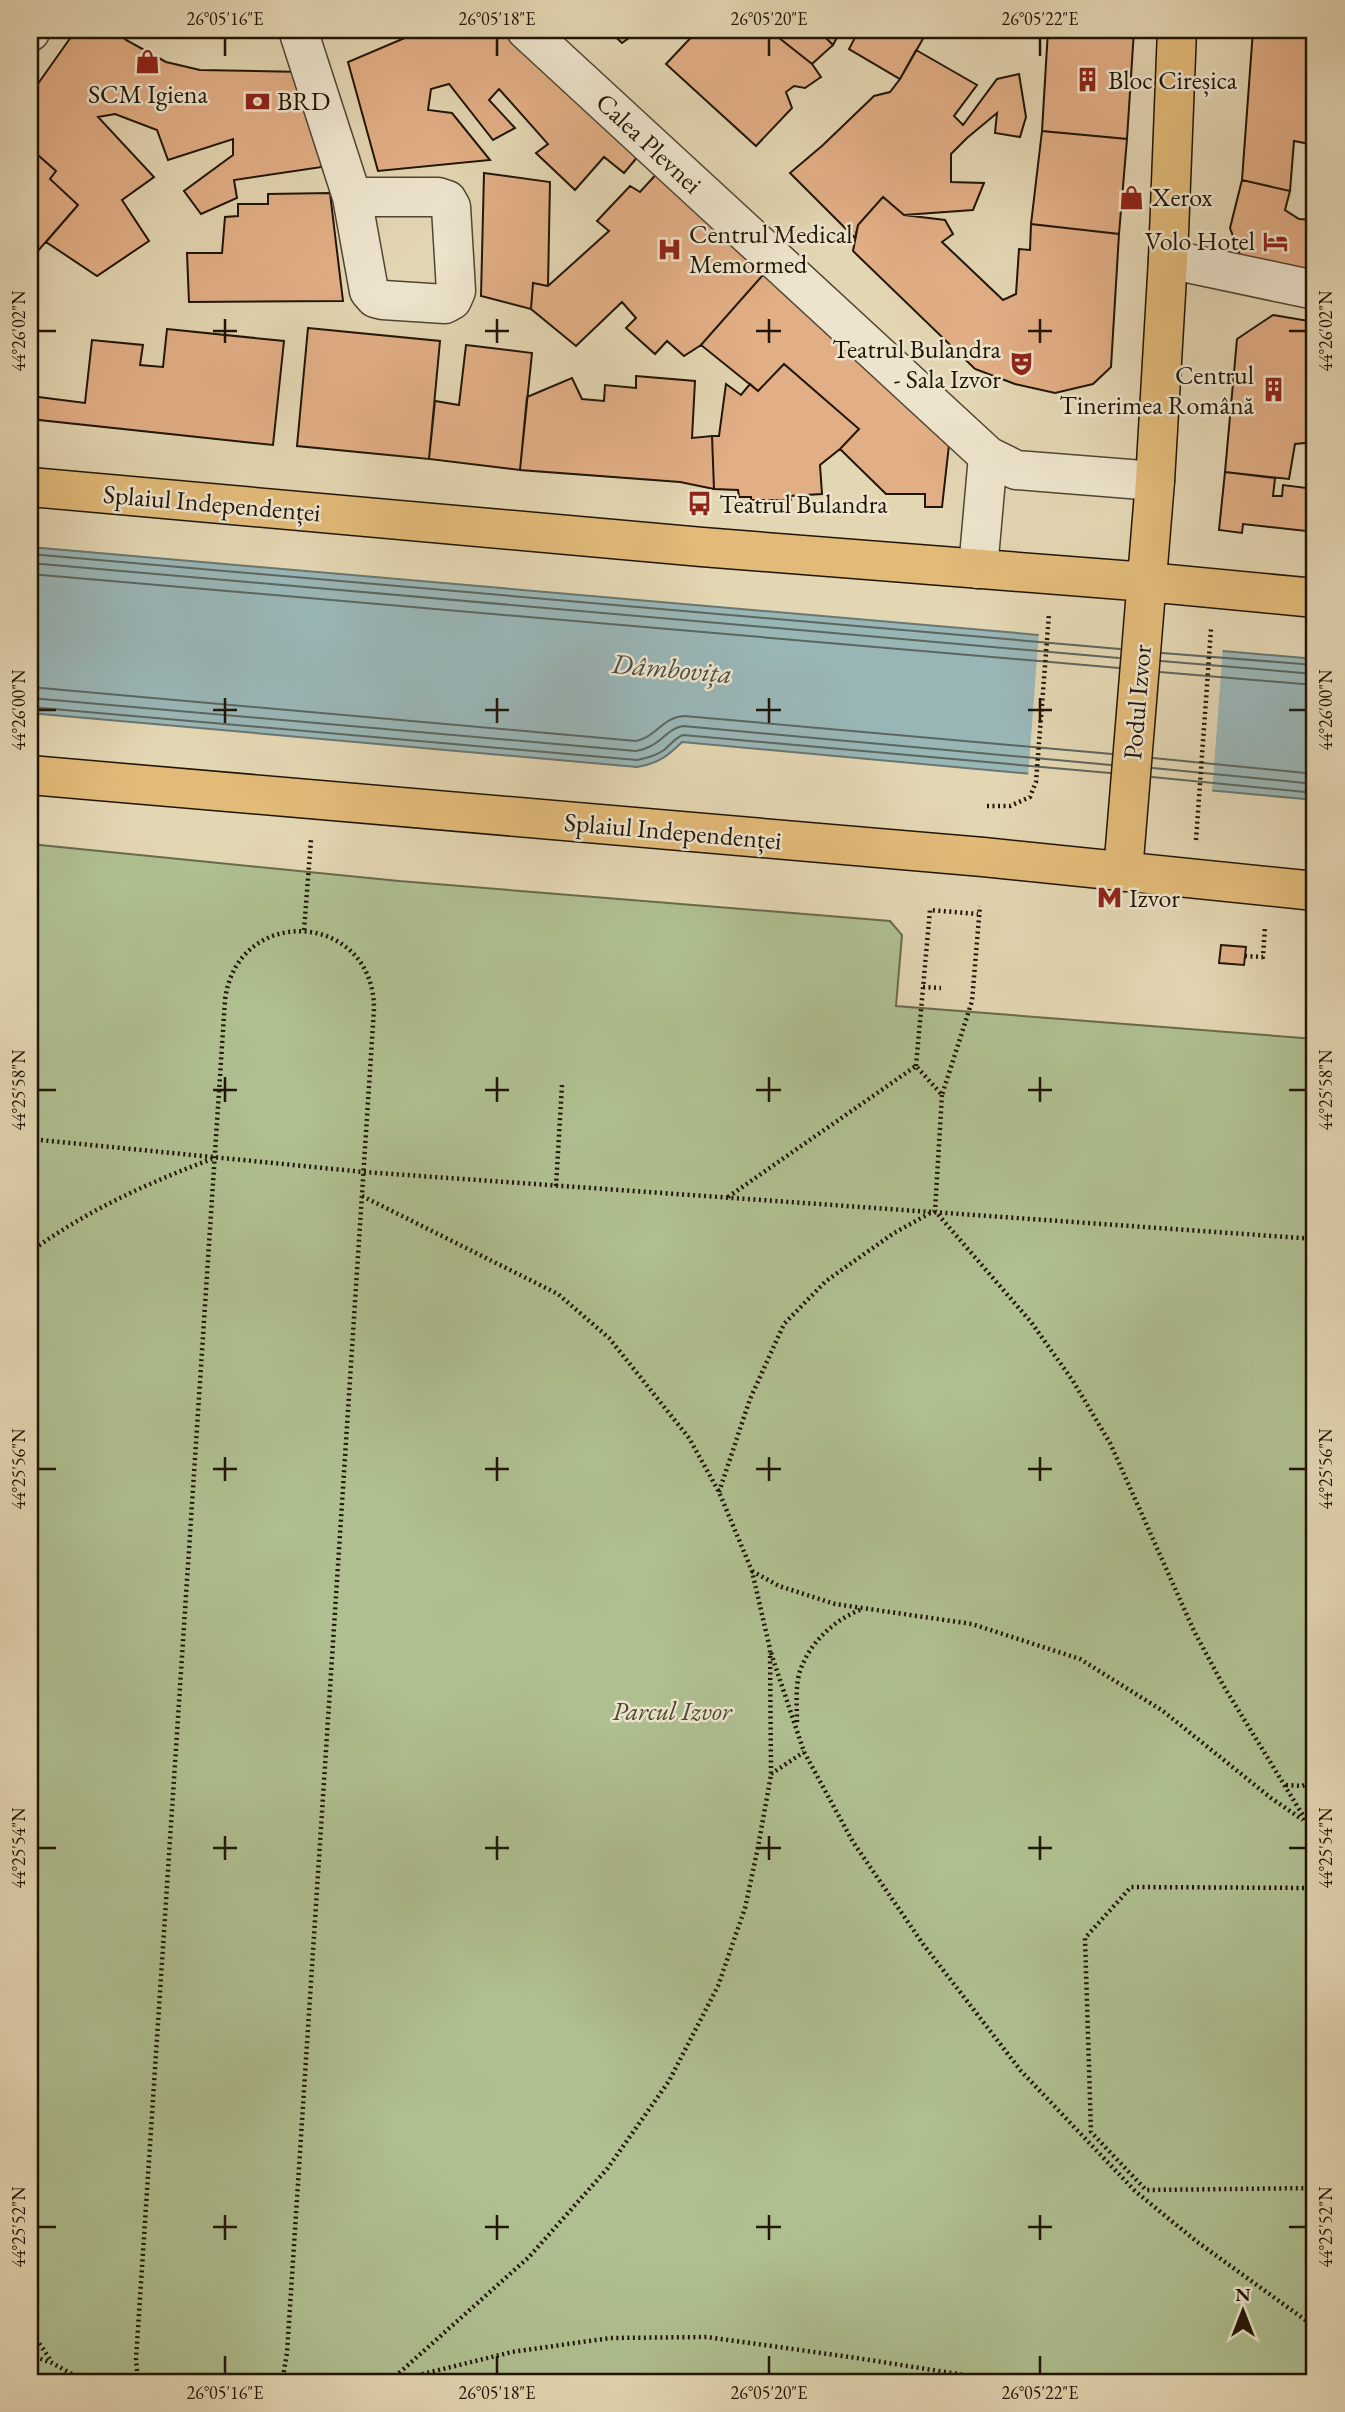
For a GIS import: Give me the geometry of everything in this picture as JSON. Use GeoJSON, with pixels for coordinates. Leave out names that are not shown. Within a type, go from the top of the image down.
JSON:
{"type":"FeatureCollection","features":[{"type":"Feature","properties":{"kind":"main road","name":"Podul Izvor"},"geometry":{"type":"LineString","coordinates":[[1123,872],[1155,481],[1168,260],[1177,30]]}},
{"type":"Feature","properties":{"kind":"main road","name":"Splaiul Independenței"},"geometry":{"type":"LineString","coordinates":[[30,487],[978,569],[1146,599],[1315,598]]}},
{"type":"Feature","properties":{"kind":"main road","name":"Splaiul Independenței"},"geometry":{"type":"LineString","coordinates":[[30,775],[314,798],[1315,891]]}},
{"type":"Feature","properties":{"kind":"street"},"geometry":{"type":"LineString","coordinates":[[298,30],[352,197]]}},
{"type":"Feature","properties":{"kind":"street","name":"Calea Plevnei"},"geometry":{"type":"LineString","coordinates":[[527,30],[988,456],[1016,470],[1155,481]]}},
{"type":"Feature","properties":{"kind":"street"},"geometry":{"type":"LineString","coordinates":[[1168,260],[1315,290]]}},
{"type":"Feature","properties":{"kind":"street"},"geometry":{"type":"LineString","coordinates":[[978,569],[988,456]]}},
{"type":"Feature","properties":{"kind":"path"},"geometry":{"type":"LineString","coordinates":[[987,806],[1010,806],[1030,797],[1036,782],[1050,610]]}},
{"type":"Feature","properties":{"kind":"path"},"geometry":{"type":"LineString","coordinates":[[1198,794],[1211,621]]}},
{"type":"Feature","properties":{"kind":"path"},"geometry":{"type":"LineString","coordinates":[[304,930],[314,798]]}},
{"type":"Feature","properties":{"kind":"path"},"geometry":{"type":"LineString","coordinates":[[980,906],[972,1001],[942,1095],[935,1211],[1031,1322],[1073,1381],[1110,1443],[1194,1631],[1223,1685],[1315,1835]]}},
{"type":"Feature","properties":{"kind":"path"},"geometry":{"type":"LineString","coordinates":[[942,1095],[916,1066],[930,910],[979,914]]}},
{"type":"Feature","properties":{"kind":"path"},"geometry":{"type":"LineString","coordinates":[[1245,956],[1263,957],[1265,922]]}},
{"type":"Feature","properties":{"kind":"path"},"geometry":{"type":"LineString","coordinates":[[138,2382],[136,2359],[225,1000],[230,977],[243,956],[262,940],[285,932],[304,930],[333,938],[361,962],[372,984],[374,1009],[287,2353],[282,2382]]}},
{"type":"Feature","properties":{"kind":"path"},"geometry":{"type":"LineString","coordinates":[[923,987],[941,988]]}},
{"type":"Feature","properties":{"kind":"path"},"geometry":{"type":"LineString","coordinates":[[727,1197],[916,1066]]}},
{"type":"Feature","properties":{"kind":"path"},"geometry":{"type":"LineString","coordinates":[[556,1186],[562,1085]]}},
{"type":"Feature","properties":{"kind":"path"},"geometry":{"type":"LineString","coordinates":[[30,1139],[364,1172],[1315,1240]]}},
{"type":"Feature","properties":{"kind":"path"},"geometry":{"type":"LineString","coordinates":[[30,1252],[94,1210],[163,1177],[214,1158]]}},
{"type":"Feature","properties":{"kind":"path"},"geometry":{"type":"LineString","coordinates":[[362,1196],[558,1294],[609,1338],[689,1438],[719,1492],[752,1571],[769,1649],[804,1752],[853,1842],[923,1944],[1021,2071],[1135,2191],[1196,2241],[1315,2327]]}},
{"type":"Feature","properties":{"kind":"path"},"geometry":{"type":"LineString","coordinates":[[719,1492],[750,1399],[784,1324],[826,1281],[883,1241],[935,1211]]}},
{"type":"Feature","properties":{"kind":"path"},"geometry":{"type":"LineString","coordinates":[[752,1571],[779,1586],[808,1597],[835,1604],[972,1624],[1080,1659],[1163,1711],[1271,1798],[1307,1823]]}},
{"type":"Feature","properties":{"kind":"path"},"geometry":{"type":"LineString","coordinates":[[797,1726],[796,1693],[800,1671],[825,1632],[844,1616],[863,1608]]}},
{"type":"Feature","properties":{"kind":"path"},"geometry":{"type":"LineString","coordinates":[[769,1649],[771,1775],[745,1908],[718,1986],[669,2081],[607,2169],[529,2257],[389,2382],[512,2352],[610,2338],[694,2337],[857,2358],[1008,2382]]}},
{"type":"Feature","properties":{"kind":"path"},"geometry":{"type":"LineString","coordinates":[[771,1775],[804,1752]]}},
{"type":"Feature","properties":{"kind":"path"},"geometry":{"type":"LineString","coordinates":[[1286,1785],[1302,1786],[1315,1781]]}},
{"type":"Feature","properties":{"kind":"path"},"geometry":{"type":"LineString","coordinates":[[1315,1888],[1132,1887],[1084,1938],[1091,2132],[1146,2190],[1315,2188]]}},
{"type":"Feature","properties":{"kind":"path"},"geometry":{"type":"LineString","coordinates":[[1112,2167],[1120,2160]]}},
{"type":"Feature","properties":{"kind":"path"},"geometry":{"type":"LineString","coordinates":[[30,2330],[52,2363]]}},
{"type":"Feature","properties":{"kind":"path"},"geometry":{"type":"LineString","coordinates":[[30,2355],[52,2363],[86,2382]]}},
{"type":"Feature","properties":{"kind":"green space","name":"Parcul Izvor"},"geometry":{"type":"Polygon","coordinates":[[[30,844],[399,881],[890,921],[902,935],[896,1006],[1315,1039],[1315,2382],[30,2382],[30,844]]]}},
{"type":"Feature","properties":{"kind":"water","name":"Dâmbovița"},"geometry":{"type":"Polygon","coordinates":[[[30,547],[1315,659],[1315,800],[682,742],[662,759],[637,767],[30,713],[30,547]]]}},
{"type":"Feature","properties":{"kind":"pier"},"geometry":{"type":"Polygon","coordinates":[[[1039,632],[1223,647],[1212,793],[1028,777],[1039,632]]]}},
{"type":"Feature","properties":{"kind":"building"},"geometry":{"type":"Polygon","coordinates":[[[76,30],[115,30],[126,40],[166,62],[200,70],[304,72],[322,167],[234,180],[237,198],[201,214],[184,191],[233,155],[233,139],[168,160],[157,130],[115,114],[98,117],[154,177],[122,200],[149,241],[97,276],[46,242],[78,205],[50,179],[56,171],[30,148],[30,95],[76,30]]]}},
{"type":"Feature","properties":{"kind":"building"},"geometry":{"type":"Polygon","coordinates":[[[420,30],[513,30],[645,148],[624,173],[604,157],[575,190],[536,153],[548,144],[499,89],[489,100],[515,128],[493,140],[449,84],[431,89],[428,110],[452,113],[490,160],[378,171],[348,62],[420,30]]]}},
{"type":"Feature","properties":{"kind":"building"},"geometry":{"type":"Polygon","coordinates":[[[608,30],[640,30],[622,43],[608,30]]]}},
{"type":"Feature","properties":{"kind":"building"},"geometry":{"type":"Polygon","coordinates":[[[698,30],[769,30],[812,64],[821,77],[805,88],[794,86],[786,92],[792,108],[756,146],[666,64],[698,30]]]}},
{"type":"Feature","properties":{"kind":"building"},"geometry":{"type":"Polygon","coordinates":[[[769,30],[818,30],[833,45],[812,64],[769,30]]]}},
{"type":"Feature","properties":{"kind":"building"},"geometry":{"type":"Polygon","coordinates":[[[818,30],[841,30],[833,45],[818,30]]]}},
{"type":"Feature","properties":{"kind":"building"},"geometry":{"type":"Polygon","coordinates":[[[859,30],[928,30],[900,79],[849,49],[859,30]]]}},
{"type":"Feature","properties":{"kind":"building","name":"Bloc Cireșica"},"geometry":{"type":"Polygon","coordinates":[[[1048,30],[1134,30],[1127,139],[1042,131],[1048,30]]]}},
{"type":"Feature","properties":{"kind":"building"},"geometry":{"type":"Polygon","coordinates":[[[1253,30],[1315,30],[1315,145],[1294,141],[1290,191],[1242,180],[1253,30]]]}},
{"type":"Feature","properties":{"kind":"building"},"geometry":{"type":"Polygon","coordinates":[[[916,50],[977,85],[954,116],[963,125],[997,79],[1019,74],[1026,117],[1020,137],[995,133],[997,113],[951,154],[951,182],[984,183],[973,210],[904,215],[883,197],[858,225],[855,238],[790,173],[874,96],[890,92],[916,50]]]}},
{"type":"Feature","properties":{"kind":"building"},"geometry":{"type":"Polygon","coordinates":[[[1042,131],[1127,139],[1119,234],[1031,224],[1042,131]]]}},
{"type":"Feature","properties":{"kind":"building"},"geometry":{"type":"Polygon","coordinates":[[[30,148],[56,171],[50,179],[78,205],[30,260],[30,148]]]}},
{"type":"Feature","properties":{"kind":"building","name":"Centrul Medical Memormed"},"geometry":{"type":"Polygon","coordinates":[[[661,169],[769,268],[701,345],[684,356],[667,341],[655,354],[626,328],[636,318],[622,302],[576,346],[531,309],[533,283],[548,286],[609,231],[597,221],[630,186],[640,192],[661,169]]]}},
{"type":"Feature","properties":{"kind":"building"},"geometry":{"type":"Polygon","coordinates":[[[484,173],[550,182],[548,286],[533,283],[531,309],[481,296],[484,173]]]}},
{"type":"Feature","properties":{"kind":"building","name":"Volo Hotel"},"geometry":{"type":"Polygon","coordinates":[[[1242,180],[1290,191],[1285,210],[1299,219],[1315,220],[1315,256],[1310,278],[1240,255],[1230,228],[1242,180]]]}},
{"type":"Feature","properties":{"kind":"building"},"geometry":{"type":"Polygon","coordinates":[[[330,193],[343,301],[189,302],[187,253],[222,253],[225,217],[238,216],[238,204],[268,204],[268,194],[330,193]]]}},
{"type":"Feature","properties":{"kind":"building"},"geometry":{"type":"Polygon","coordinates":[[[883,197],[904,215],[945,220],[953,234],[942,242],[1003,300],[1016,294],[1019,249],[1030,250],[1031,224],[1119,234],[1111,367],[1093,384],[1055,393],[1015,384],[975,369],[853,251],[858,225],[883,197]]]}},
{"type":"Feature","properties":{"kind":"building"},"geometry":{"type":"Polygon","coordinates":[[[769,268],[950,436],[942,507],[925,507],[925,494],[886,494],[840,449],[859,429],[784,364],[758,391],[701,345],[769,268]]]}},
{"type":"Feature","properties":{"kind":"building","name":"Centrul Tinerimea Română"},"geometry":{"type":"Polygon","coordinates":[[[1273,315],[1315,322],[1315,442],[1295,444],[1289,479],[1225,472],[1237,339],[1273,315]]]}},
{"type":"Feature","properties":{"kind":"building"},"geometry":{"type":"Polygon","coordinates":[[[308,328],[440,341],[429,459],[297,446],[308,328]]]}},
{"type":"Feature","properties":{"kind":"building"},"geometry":{"type":"Polygon","coordinates":[[[167,329],[284,341],[273,445],[30,419],[30,396],[85,403],[92,340],[143,345],[140,365],[163,367],[167,329]]]}},
{"type":"Feature","properties":{"kind":"building"},"geometry":{"type":"Polygon","coordinates":[[[466,345],[532,353],[520,470],[429,459],[435,401],[459,405],[466,345]]]}},
{"type":"Feature","properties":{"kind":"building"},"geometry":{"type":"Polygon","coordinates":[[[784,364],[859,429],[820,465],[822,494],[790,496],[791,500],[751,500],[751,497],[739,497],[738,490],[714,489],[712,436],[719,436],[726,384],[741,395],[750,384],[758,391],[784,364]]]}},
{"type":"Feature","properties":{"kind":"building"},"geometry":{"type":"Polygon","coordinates":[[[636,376],[695,381],[692,438],[712,436],[714,489],[680,482],[520,470],[527,397],[572,378],[582,399],[604,401],[605,385],[636,388],[636,376]]]}},
{"type":"Feature","properties":{"kind":"building"},"geometry":{"type":"Polygon","coordinates":[[[1225,472],[1275,478],[1273,496],[1282,496],[1283,485],[1314,489],[1315,483],[1315,532],[1243,524],[1242,533],[1219,530],[1225,472]]]}},
{"type":"Feature","properties":{"kind":"building"},"geometry":{"type":"Polygon","coordinates":[[[1221,945],[1246,947],[1244,965],[1219,963],[1221,945]]]}},
{"type":"Feature","properties":{"kind":"place","name":"SCM Igiena"},"geometry":{"type":"Point","coordinates":[148,62]}},
{"type":"Feature","properties":{"kind":"place","name":"Bloc Cireșica"},"geometry":{"type":"Point","coordinates":[1088,80]}},
{"type":"Feature","properties":{"kind":"place","name":"BRD"},"geometry":{"type":"Point","coordinates":[257,101]}},
{"type":"Feature","properties":{"kind":"place","name":"Xerox"},"geometry":{"type":"Point","coordinates":[1132,197]}},
{"type":"Feature","properties":{"kind":"place","name":"Volo Hotel"},"geometry":{"type":"Point","coordinates":[1275,241]}},
{"type":"Feature","properties":{"kind":"place","name":"Centrul Medical Memormed"},"geometry":{"type":"Point","coordinates":[669,249]}},
{"type":"Feature","properties":{"kind":"place","name":"Teatrul Bulandra - Sala Izvor"},"geometry":{"type":"Point","coordinates":[1021,364]}},
{"type":"Feature","properties":{"kind":"place","name":"Centrul Tinerimea Română"},"geometry":{"type":"Point","coordinates":[1274,390]}},
{"type":"Feature","properties":{"kind":"place","name":"Teatrul Bulandra"},"geometry":{"type":"Point","coordinates":[699,504]}},
{"type":"Feature","properties":{"kind":"place","name":"Izvor"},"geometry":{"type":"Point","coordinates":[1109,898]}}]}
